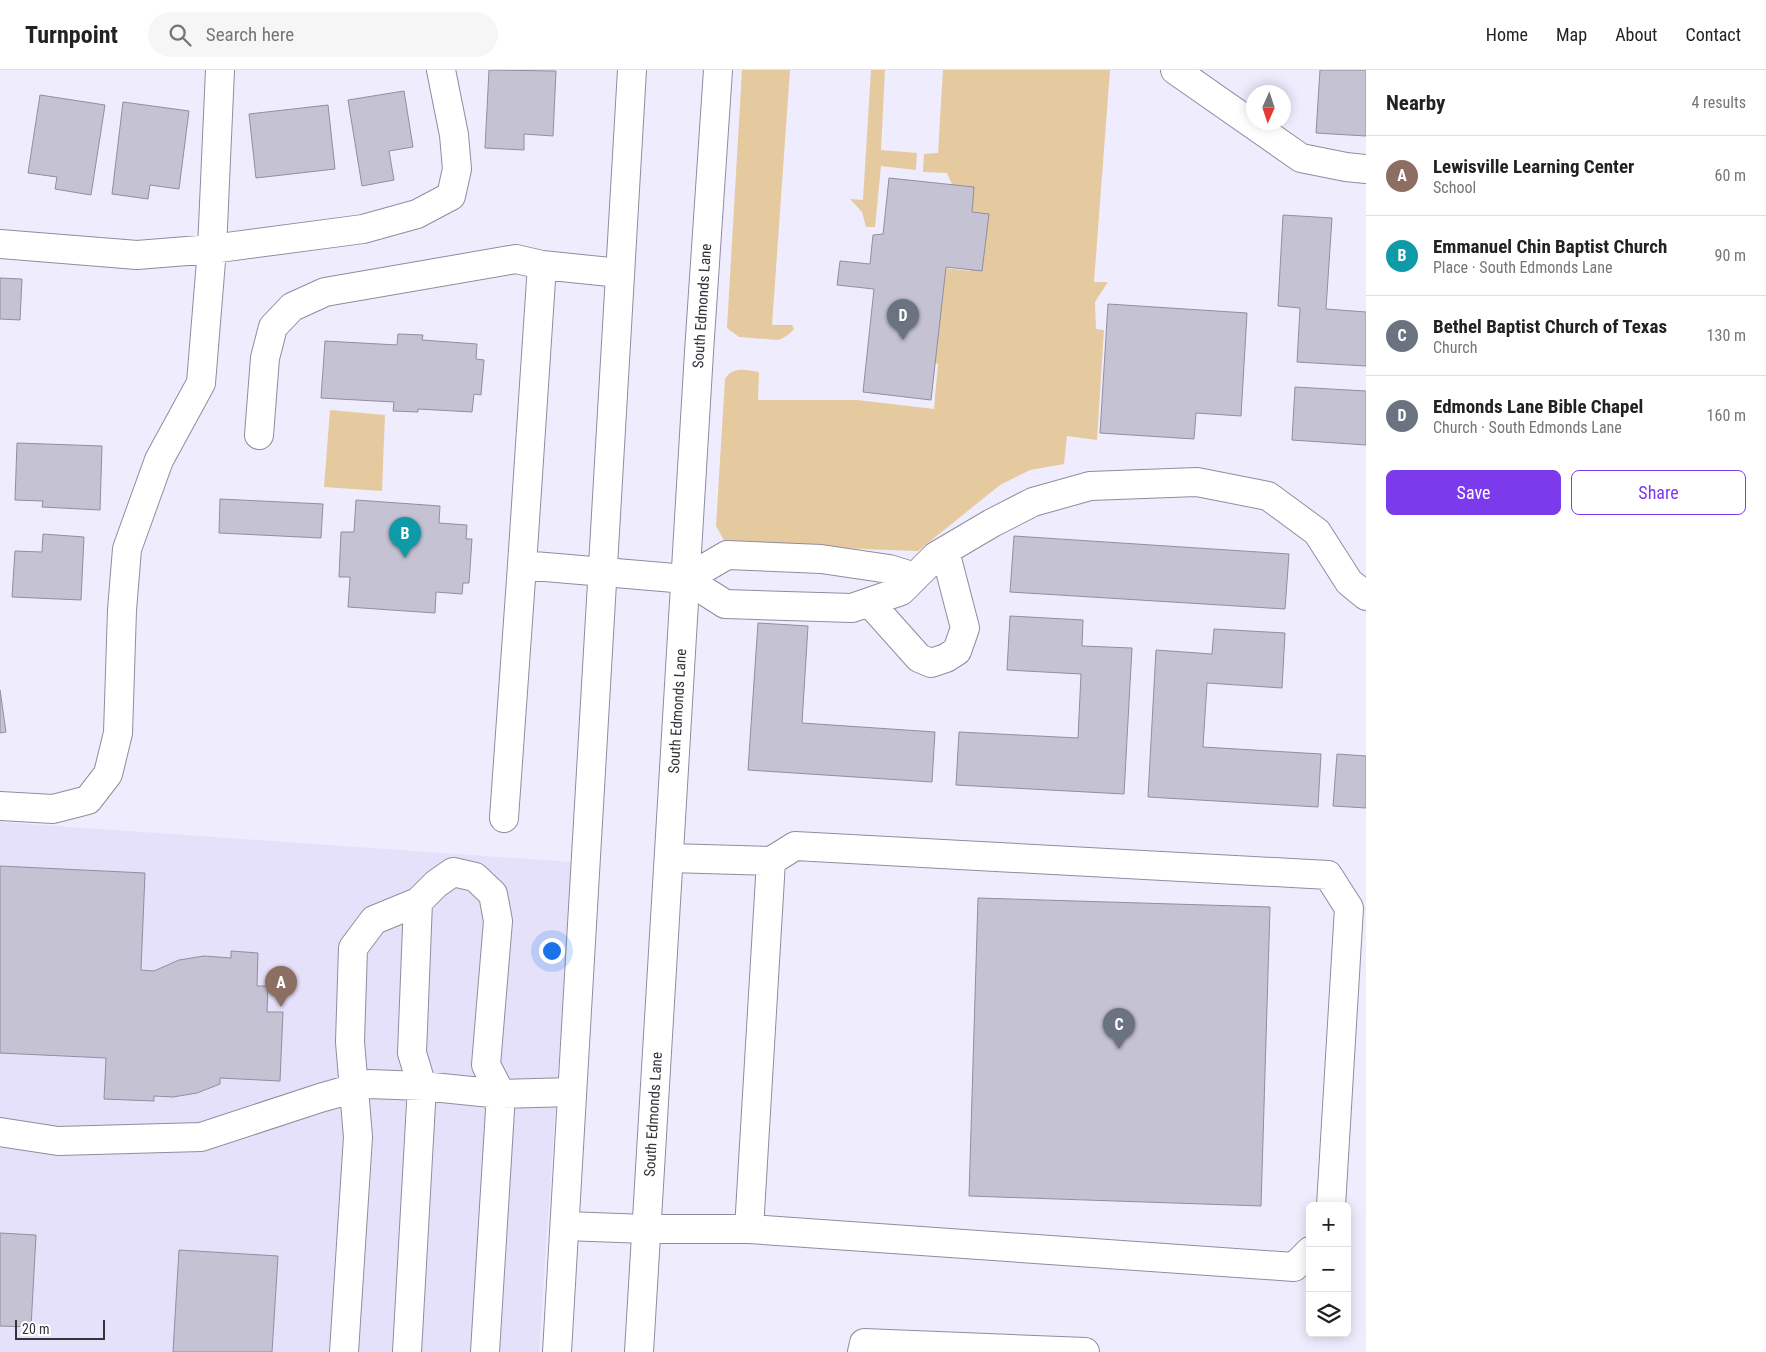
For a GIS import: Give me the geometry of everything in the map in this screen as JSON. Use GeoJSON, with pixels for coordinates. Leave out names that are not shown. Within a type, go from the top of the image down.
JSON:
{"type":"FeatureCollection","features":[{"type":"Feature","properties":{"kind":"main road"},"geometry":{"type":"LineString","coordinates":[[0,806],[53,809],[88,800],[108,774],[118,733],[122,610],[127,549],[159,460],[201,382],[212,250],[220,70]]}},
{"type":"Feature","properties":{"kind":"main road"},"geometry":{"type":"LineString","coordinates":[[0,244],[137,254],[212,250],[364,230],[417,214],[450,196],[457,168],[454,135],[442,70]]}},
{"type":"Feature","properties":{"kind":"main road"},"geometry":{"type":"LineString","coordinates":[[557,1352],[632,70]]}},
{"type":"Feature","properties":{"kind":"main road","name":"South Edmonds Lane"},"geometry":{"type":"LineString","coordinates":[[639,1352],[718,70]]}},
{"type":"Feature","properties":{"kind":"main road"},"geometry":{"type":"LineString","coordinates":[[1175,70],[1301,158],[1366,169]]}},
{"type":"Feature","properties":{"kind":"main road"},"geometry":{"type":"LineString","coordinates":[[258,436],[265,358],[273,328],[292,306],[325,292],[516,259],[542,265],[620,273]]}},
{"type":"Feature","properties":{"kind":"main road"},"geometry":{"type":"LineString","coordinates":[[504,818],[542,265]]}},
{"type":"Feature","properties":{"kind":"main road"},"geometry":{"type":"LineString","coordinates":[[522,565],[686,578],[725,604],[852,608],[901,591],[936,556],[992,523],[1033,502],[1090,486],[1197,482],[1268,496],[1317,532],[1349,582],[1366,596]]}},
{"type":"Feature","properties":{"kind":"main road"},"geometry":{"type":"LineString","coordinates":[[869,602],[919,658],[931,663],[946,658],[956,651],[965,628],[944,551]]}},
{"type":"Feature","properties":{"kind":"main road"},"geometry":{"type":"LineString","coordinates":[[686,578],[727,555],[821,559],[889,569],[915,577]]}},
{"type":"Feature","properties":{"kind":"main road"},"geometry":{"type":"LineString","coordinates":[[669,858],[771,861],[795,846],[1328,875],[1349,908],[1331,1202]]}},
{"type":"Feature","properties":{"kind":"main road"},"geometry":{"type":"LineString","coordinates":[[749,1229],[771,861]]}},
{"type":"Feature","properties":{"kind":"main road"},"geometry":{"type":"LineString","coordinates":[[344,1352],[358,1137],[350,1042],[353,948],[374,920],[418,902],[436,884],[453,872],[475,877],[492,894],[498,921],[486,1065],[501,1094],[485,1352]]}},
{"type":"Feature","properties":{"kind":"main road"},"geometry":{"type":"LineString","coordinates":[[407,1352],[422,1086],[412,1053],[418,902]]}},
{"type":"Feature","properties":{"kind":"main road"},"geometry":{"type":"LineString","coordinates":[[0,1132],[58,1141],[201,1137],[369,1084],[422,1086],[501,1094],[572,1092]]}},
{"type":"Feature","properties":{"kind":"main road"},"geometry":{"type":"LineString","coordinates":[[565,1226],[646,1229],[749,1229],[1294,1267],[1306,1255]]}},
{"type":"Feature","properties":{"kind":"main road"},"geometry":{"type":"LineString","coordinates":[[862,1352],[864,1343],[951,1349],[1085,1352]]}},
{"type":"Feature","properties":{"kind":"shaded area"},"geometry":{"type":"Polygon","coordinates":[[[742,70],[790,70],[772,325],[792,325],[794,329],[779,340],[739,337],[727,328],[742,70]]]}},
{"type":"Feature","properties":{"kind":"shaded area"},"geometry":{"type":"Polygon","coordinates":[[[871,70],[885,70],[881,150],[917,153],[916,170],[881,166],[875,227],[866,227],[862,212],[850,199],[863,200],[871,70]]]}},
{"type":"Feature","properties":{"kind":"shaded area"},"geometry":{"type":"Polygon","coordinates":[[[943,70],[1110,70],[1094,282],[1108,282],[1095,302],[1096,329],[1104,330],[1097,440],[1067,436],[1064,464],[1030,470],[1000,485],[918,551],[726,544],[716,526],[725,379],[732,372],[749,370],[759,372],[758,400],[857,400],[934,409],[938,364],[933,362],[944,268],[970,271],[965,214],[947,173],[923,172],[924,154],[938,153],[943,70]]]}},
{"type":"Feature","properties":{"kind":"shaded area"},"geometry":{"type":"Polygon","coordinates":[[[330,410],[385,415],[382,491],[324,487],[330,410]]]}},
{"type":"Feature","properties":{"kind":"shaded area"},"geometry":{"type":"Polygon","coordinates":[[[0,822],[572,862],[539,1352],[0,1352],[0,822]]]}},
{"type":"Feature","properties":{"kind":"building"},"geometry":{"type":"Polygon","coordinates":[[[489,70],[556,71],[553,136],[524,134],[524,150],[485,148],[489,70]]]}},
{"type":"Feature","properties":{"kind":"building"},"geometry":{"type":"Polygon","coordinates":[[[1320,70],[1366,70],[1366,136],[1316,133],[1320,70]]]}},
{"type":"Feature","properties":{"kind":"building"},"geometry":{"type":"Polygon","coordinates":[[[404,91],[413,147],[389,151],[394,180],[362,186],[348,100],[404,91]]]}},
{"type":"Feature","properties":{"kind":"building"},"geometry":{"type":"Polygon","coordinates":[[[40,95],[105,105],[91,195],[55,189],[57,177],[28,173],[40,95]]]}},
{"type":"Feature","properties":{"kind":"building"},"geometry":{"type":"Polygon","coordinates":[[[123,102],[189,111],[179,189],[150,185],[148,199],[112,194],[123,102]]]}},
{"type":"Feature","properties":{"kind":"building"},"geometry":{"type":"Polygon","coordinates":[[[328,105],[335,169],[256,178],[249,114],[328,105]]]}},
{"type":"Feature","properties":{"kind":"building"},"geometry":{"type":"Polygon","coordinates":[[[889,178],[974,187],[972,212],[989,214],[982,271],[946,267],[931,400],[863,392],[874,289],[837,285],[840,261],[870,264],[873,235],[883,234],[889,178]]]}},
{"type":"Feature","properties":{"kind":"building"},"geometry":{"type":"Polygon","coordinates":[[[1283,215],[1332,218],[1326,309],[1366,312],[1366,366],[1297,362],[1300,308],[1278,306],[1283,215]]]}},
{"type":"Feature","properties":{"kind":"building"},"geometry":{"type":"Polygon","coordinates":[[[0,278],[22,279],[20,320],[0,319],[0,278]]]}},
{"type":"Feature","properties":{"kind":"building"},"geometry":{"type":"Polygon","coordinates":[[[1108,304],[1247,313],[1241,416],[1196,413],[1194,439],[1100,433],[1108,304]]]}},
{"type":"Feature","properties":{"kind":"building"},"geometry":{"type":"Polygon","coordinates":[[[398,334],[423,335],[422,340],[477,344],[476,359],[484,360],[481,395],[474,394],[472,412],[418,409],[418,412],[393,411],[394,402],[321,398],[325,341],[397,345],[398,334]]]}},
{"type":"Feature","properties":{"kind":"building"},"geometry":{"type":"Polygon","coordinates":[[[1295,387],[1366,391],[1366,445],[1292,440],[1295,387]]]}},
{"type":"Feature","properties":{"kind":"building"},"geometry":{"type":"Polygon","coordinates":[[[17,443],[102,446],[100,510],[42,507],[43,501],[15,500],[17,443]]]}},
{"type":"Feature","properties":{"kind":"building"},"geometry":{"type":"Polygon","coordinates":[[[220,499],[323,504],[321,538],[219,533],[220,499]]]}},
{"type":"Feature","properties":{"kind":"building"},"geometry":{"type":"Polygon","coordinates":[[[356,500],[440,506],[439,523],[467,525],[466,539],[472,539],[469,583],[463,583],[462,594],[436,592],[435,613],[348,607],[350,577],[339,577],[341,532],[354,532],[356,500]]]}},
{"type":"Feature","properties":{"kind":"building"},"geometry":{"type":"Polygon","coordinates":[[[43,534],[84,537],[81,600],[12,597],[15,551],[42,552],[43,534]]]}},
{"type":"Feature","properties":{"kind":"building"},"geometry":{"type":"Polygon","coordinates":[[[1014,536],[1289,554],[1285,609],[1010,592],[1014,536]]]}},
{"type":"Feature","properties":{"kind":"building"},"geometry":{"type":"Polygon","coordinates":[[[1010,616],[1083,620],[1082,646],[1132,648],[1124,794],[956,785],[959,732],[1078,738],[1081,674],[1007,670],[1010,616]]]}},
{"type":"Feature","properties":{"kind":"building"},"geometry":{"type":"Polygon","coordinates":[[[758,623],[808,626],[802,723],[935,732],[932,782],[748,770],[758,623]]]}},
{"type":"Feature","properties":{"kind":"building"},"geometry":{"type":"Polygon","coordinates":[[[1214,629],[1285,633],[1282,688],[1207,683],[1203,747],[1321,754],[1318,807],[1148,797],[1156,650],[1212,654],[1214,629]]]}},
{"type":"Feature","properties":{"kind":"building"},"geometry":{"type":"Polygon","coordinates":[[[0,690],[6,732],[0,733],[0,690]]]}},
{"type":"Feature","properties":{"kind":"building"},"geometry":{"type":"Polygon","coordinates":[[[1337,754],[1366,756],[1366,808],[1333,806],[1337,754]]]}},
{"type":"Feature","properties":{"kind":"building"},"geometry":{"type":"Polygon","coordinates":[[[0,866],[145,873],[141,970],[154,971],[179,960],[204,956],[231,958],[231,951],[258,953],[257,986],[268,986],[267,1012],[283,1012],[280,1081],[220,1078],[220,1084],[197,1093],[173,1097],[154,1096],[154,1101],[104,1099],[106,1058],[0,1053],[0,866]]]}},
{"type":"Feature","properties":{"kind":"building"},"geometry":{"type":"Polygon","coordinates":[[[978,898],[1270,907],[1261,1206],[969,1196],[978,898]]]}},
{"type":"Feature","properties":{"kind":"building"},"geometry":{"type":"Polygon","coordinates":[[[0,1233],[36,1235],[31,1327],[0,1326],[0,1233]]]}},
{"type":"Feature","properties":{"kind":"building"},"geometry":{"type":"Polygon","coordinates":[[[179,1250],[278,1256],[272,1352],[173,1352],[179,1250]]]}},
{"type":"Feature","properties":{"kind":"place","name":"Edmonds Lane Bible Chapel"},"geometry":{"type":"Point","coordinates":[903,340]}},
{"type":"Feature","properties":{"kind":"place","name":"Emmanuel Chin Baptist Church"},"geometry":{"type":"Point","coordinates":[405,558]}},
{"type":"Feature","properties":{"kind":"place","name":"Lewisville Learning Center"},"geometry":{"type":"Point","coordinates":[281,1007]}},
{"type":"Feature","properties":{"kind":"place","name":"Bethel Baptist Church of Texas"},"geometry":{"type":"Point","coordinates":[1119,1049]}}]}
